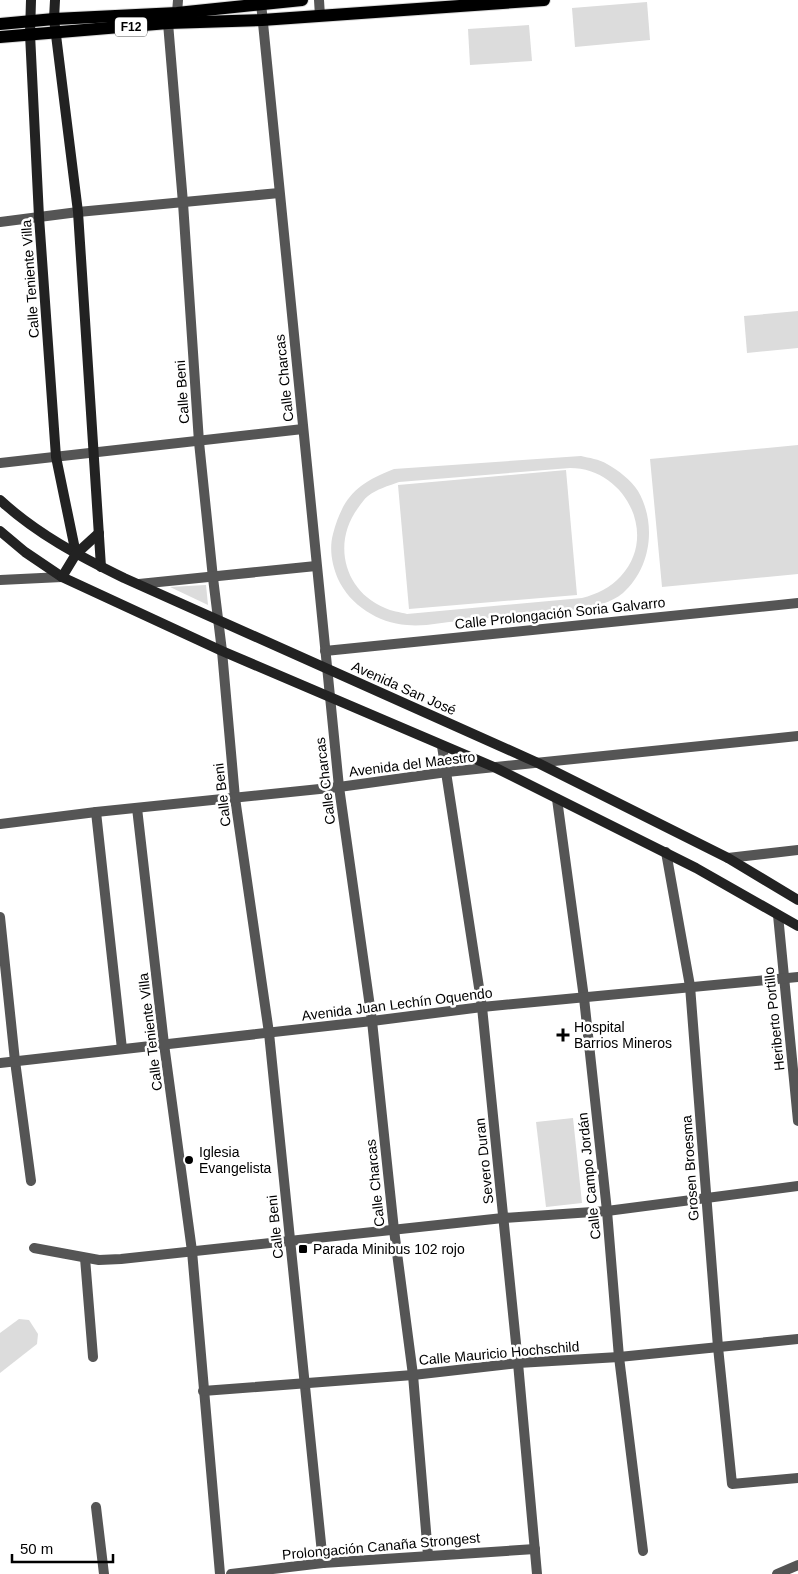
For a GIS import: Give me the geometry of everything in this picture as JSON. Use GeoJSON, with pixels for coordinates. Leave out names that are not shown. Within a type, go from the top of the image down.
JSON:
{"type":"FeatureCollection","features":[{"type":"Feature","properties":{"kind":"main road","name":"F12"},"geometry":{"type":"LineString","coordinates":[[0,24],[178,6],[302,0]]}},
{"type":"Feature","properties":{"kind":"main road","name":"F12"},"geometry":{"type":"LineString","coordinates":[[0,37],[168,23],[262,20],[544,0]]}},
{"type":"Feature","properties":{"kind":"street","name":"Calle Teniente Villa"},"geometry":{"type":"LineString","coordinates":[[31,0],[30,34],[39,217],[56,457],[76,554]]}},
{"type":"Feature","properties":{"kind":"street"},"geometry":{"type":"LineString","coordinates":[[55,0],[54,18],[78,212],[101,567]]}},
{"type":"Feature","properties":{"kind":"street"},"geometry":{"type":"LineString","coordinates":[[319,0],[320,16]]}},
{"type":"Feature","properties":{"kind":"street","name":"Calle Charcas"},"geometry":{"type":"LineString","coordinates":[[261,3],[329,696],[339,787],[372,1021],[394,1230],[413,1375],[428,1555]]}},
{"type":"Feature","properties":{"kind":"street","name":"Calle Beni"},"geometry":{"type":"LineString","coordinates":[[168,23],[183,202],[199,442],[222,651],[235,798],[269,1033],[323,1563]]}},
{"type":"Feature","properties":{"kind":"street"},"geometry":{"type":"LineString","coordinates":[[0,222],[78,212],[279,193]]}},
{"type":"Feature","properties":{"kind":"street"},"geometry":{"type":"LineString","coordinates":[[0,463],[302,429]]}},
{"type":"Feature","properties":{"kind":"street","name":"Avenida San José"},"geometry":{"type":"LineString","coordinates":[[0,500],[23,520],[76,554],[101,567],[538,763],[728,858],[798,900]]}},
{"type":"Feature","properties":{"kind":"street"},"geometry":{"type":"LineString","coordinates":[[0,531],[25,552],[62,576],[222,651],[494,768],[666,852],[798,926]]}},
{"type":"Feature","properties":{"kind":"street"},"geometry":{"type":"LineString","coordinates":[[62,576],[76,554],[99,534]]}},
{"type":"Feature","properties":{"kind":"street"},"geometry":{"type":"LineString","coordinates":[[138,584],[213,578],[316,566]]}},
{"type":"Feature","properties":{"kind":"street"},"geometry":{"type":"LineString","coordinates":[[0,580],[62,576]]}},
{"type":"Feature","properties":{"kind":"street","name":"Calle Prolongación Soria Galvarro"},"geometry":{"type":"LineString","coordinates":[[325,651],[798,603]]}},
{"type":"Feature","properties":{"kind":"street","name":"Avenida del Maestro"},"geometry":{"type":"LineString","coordinates":[[0,824],[96,812],[339,787],[447,772],[798,736]]}},
{"type":"Feature","properties":{"kind":"street","name":"Severo Duran"},"geometry":{"type":"LineString","coordinates":[[442,746],[482,1006],[537,1574]]}},
{"type":"Feature","properties":{"kind":"street","name":"Calle Campo Jordán"},"geometry":{"type":"LineString","coordinates":[[557,799],[584,998],[619,1358],[642,1551]]}},
{"type":"Feature","properties":{"kind":"street","name":"Calle Teniente Villa"},"geometry":{"type":"LineString","coordinates":[[137,808],[164,1044],[192,1251],[220,1574]]}},
{"type":"Feature","properties":{"kind":"street","name":"Calle Teniente Villa"},"geometry":{"type":"LineString","coordinates":[[96,812],[122,1049]]}},
{"type":"Feature","properties":{"kind":"street"},"geometry":{"type":"LineString","coordinates":[[728,858],[798,850]]}},
{"type":"Feature","properties":{"kind":"street","name":"Grosen Broesma"},"geometry":{"type":"LineString","coordinates":[[666,852],[690,986],[718,1347],[732,1484],[798,1478]]}},
{"type":"Feature","properties":{"kind":"street","name":"Heriberto Portillo"},"geometry":{"type":"LineString","coordinates":[[778,915],[798,1121]]}},
{"type":"Feature","properties":{"kind":"street"},"geometry":{"type":"LineString","coordinates":[[0,917],[15,1061],[31,1181]]}},
{"type":"Feature","properties":{"kind":"street","name":"Avenida Juan Lechín Oquendo"},"geometry":{"type":"LineString","coordinates":[[0,1063],[372,1021],[482,1006],[798,977]]}},
{"type":"Feature","properties":{"kind":"street"},"geometry":{"type":"LineString","coordinates":[[34,1248],[99,1260],[291,1242],[503,1218],[606,1211],[798,1186]]}},
{"type":"Feature","properties":{"kind":"street"},"geometry":{"type":"LineString","coordinates":[[85,1258],[93,1357]]}},
{"type":"Feature","properties":{"kind":"street","name":"Calle Mauricio Hochschild"},"geometry":{"type":"LineString","coordinates":[[203,1391],[413,1375],[518,1363],[619,1358],[798,1339]]}},
{"type":"Feature","properties":{"kind":"street"},"geometry":{"type":"LineString","coordinates":[[96,1507],[104,1574]]}},
{"type":"Feature","properties":{"kind":"street","name":"Prolongación Canaña Strongest"},"geometry":{"type":"LineString","coordinates":[[231,1574],[323,1563],[534,1549]]}},
{"type":"Feature","properties":{"kind":"street"},"geometry":{"type":"LineString","coordinates":[[776,1574],[798,1565]]}},
{"type":"Feature","properties":{"kind":"shaded area"},"geometry":{"type":"Polygon","coordinates":[[[647,2],[650,40],[575,47],[572,8],[647,2]]]}},
{"type":"Feature","properties":{"kind":"shaded area"},"geometry":{"type":"Polygon","coordinates":[[[529,25],[532,61],[470,65],[468,29],[529,25]]]}},
{"type":"Feature","properties":{"kind":"shaded area"},"geometry":{"type":"Polygon","coordinates":[[[798,311],[798,348],[747,353],[744,316],[798,311]]]}},
{"type":"Feature","properties":{"kind":"shaded area"},"geometry":{"type":"Polygon","coordinates":[[[798,445],[798,574],[662,587],[650,459],[798,445]]]}},
{"type":"Feature","properties":{"kind":"shaded area"},"geometry":{"type":"Polygon","coordinates":[[[581,456],[601,461],[616,469],[628,479],[638,491],[644,504],[648,517],[649,531],[645,558],[640,571],[623,593],[608,602],[591,607],[420,625],[396,624],[386,621],[366,611],[343,588],[334,568],[331,545],[337,521],[347,500],[354,492],[371,480],[394,469],[581,456]],[[570,468],[399,482],[371,494],[358,508],[345,536],[344,551],[346,565],[360,590],[371,600],[387,609],[407,614],[582,598],[598,592],[617,580],[632,560],[637,542],[636,524],[630,507],[620,491],[607,479],[590,471],[570,468]]]}},
{"type":"Feature","properties":{"kind":"shaded area"},"geometry":{"type":"Polygon","coordinates":[[[566,470],[577,595],[409,609],[398,485],[566,470]]]}},
{"type":"Feature","properties":{"kind":"shaded area"},"geometry":{"type":"Polygon","coordinates":[[[206,585],[208,605],[170,587],[206,585]]]}},
{"type":"Feature","properties":{"kind":"shaded area"},"geometry":{"type":"Polygon","coordinates":[[[573,1118],[582,1203],[546,1207],[536,1122],[573,1118]]]}},
{"type":"Feature","properties":{"kind":"shaded area"},"geometry":{"type":"Polygon","coordinates":[[[19,1319],[29,1320],[38,1334],[37,1344],[0,1373],[0,1333],[19,1319]]]}},
{"type":"Feature","properties":{"kind":"place","name":"Hospital Barrios Mineros"},"geometry":{"type":"Point","coordinates":[563,1035]}},
{"type":"Feature","properties":{"kind":"place","name":"Iglesia Evangelista"},"geometry":{"type":"Point","coordinates":[189,1160]}},
{"type":"Feature","properties":{"kind":"place","name":"Parada Minibus 102 rojo"},"geometry":{"type":"Point","coordinates":[303,1249]}}]}
